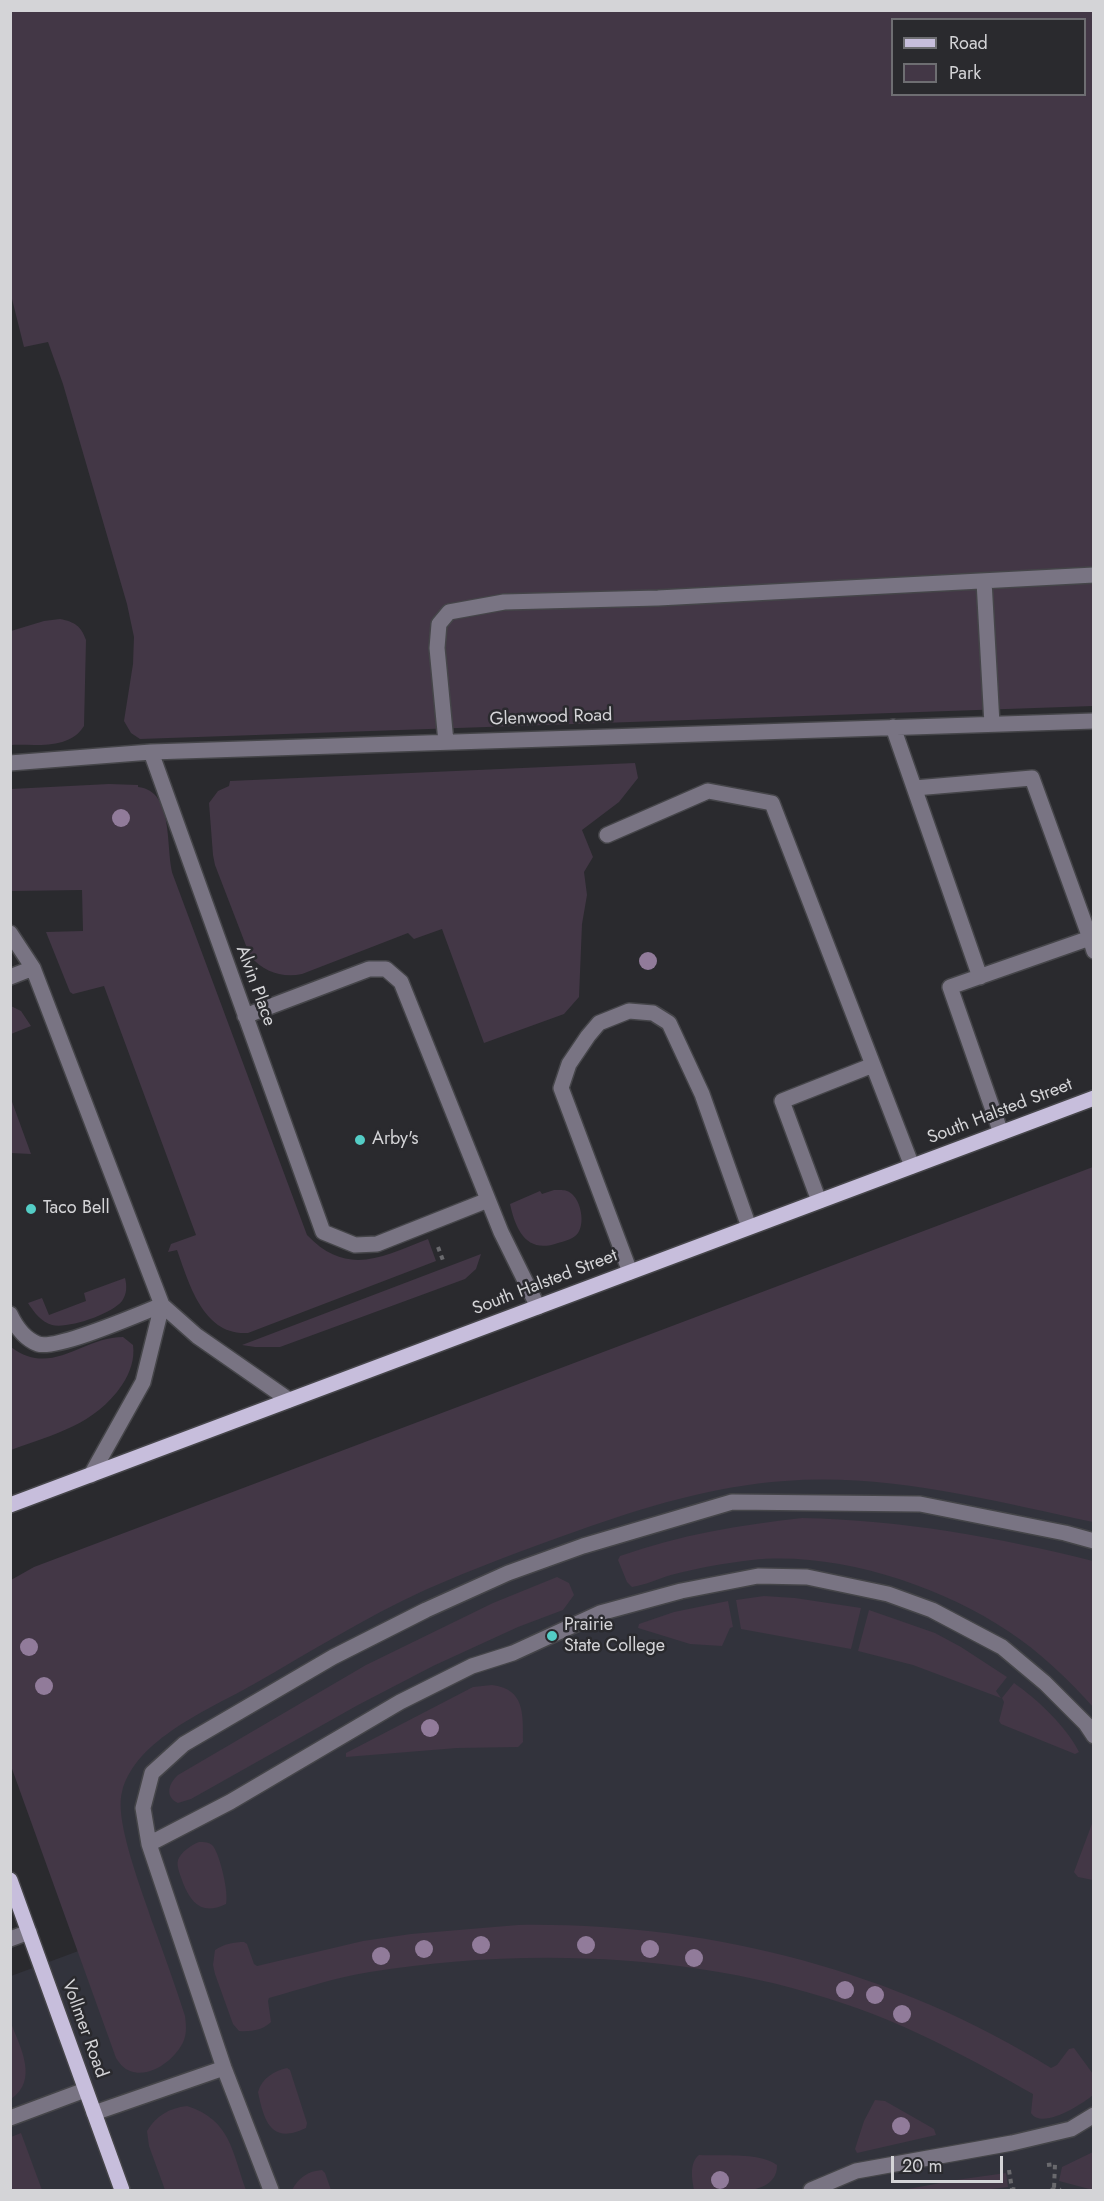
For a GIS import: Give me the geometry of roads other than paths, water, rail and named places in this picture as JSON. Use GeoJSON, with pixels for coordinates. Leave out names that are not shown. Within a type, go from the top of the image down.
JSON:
{"type":"FeatureCollection","features":[{"type":"Feature","properties":{"kind":"main road","name":"South Halsted Street"},"geometry":{"type":"LineString","coordinates":[[10,1505],[1094,1098]]}},
{"type":"Feature","properties":{"kind":"main road","name":"Vollmer Road"},"geometry":{"type":"LineString","coordinates":[[10,1880],[122,2190]]}},
{"type":"Feature","properties":{"kind":"street"},"geometry":{"type":"LineString","coordinates":[[446,742],[437,648],[439,624],[449,612],[504,602],[658,598],[1094,575]]}},
{"type":"Feature","properties":{"kind":"street"},"geometry":{"type":"LineString","coordinates":[[984,581],[992,724]]}},
{"type":"Feature","properties":{"kind":"street","name":"Glenwood Road"},"geometry":{"type":"LineString","coordinates":[[10,763],[151,752],[1094,721]]}},
{"type":"Feature","properties":{"kind":"street"},"geometry":{"type":"LineString","coordinates":[[893,727],[980,977]]}},
{"type":"Feature","properties":{"kind":"street","name":"Alvin Place"},"geometry":{"type":"LineString","coordinates":[[151,752],[323,1232],[355,1245],[377,1244],[488,1200]]}},
{"type":"Feature","properties":{"kind":"street"},"geometry":{"type":"LineString","coordinates":[[915,788],[1032,778],[1092,945],[950,987],[1001,1132]]}},
{"type":"Feature","properties":{"kind":"street"},"geometry":{"type":"LineString","coordinates":[[607,835],[708,790],[772,803],[912,1166]]}},
{"type":"Feature","properties":{"kind":"street"},"geometry":{"type":"LineString","coordinates":[[10,933],[33,968],[162,1305],[196,1336],[289,1400]]}},
{"type":"Feature","properties":{"kind":"street"},"geometry":{"type":"LineString","coordinates":[[10,977],[33,968]]}},
{"type":"Feature","properties":{"kind":"street"},"geometry":{"type":"LineString","coordinates":[[245,1016],[369,969],[386,969],[401,982],[501,1232],[538,1307]]}},
{"type":"Feature","properties":{"kind":"street"},"geometry":{"type":"LineString","coordinates":[[630,1272],[561,1088],[569,1064],[599,1023],[629,1011],[653,1013],[669,1023],[702,1094],[749,1227]]}},
{"type":"Feature","properties":{"kind":"street"},"geometry":{"type":"LineString","coordinates":[[819,1201],[782,1101],[873,1065]]}},
{"type":"Feature","properties":{"kind":"street"},"geometry":{"type":"LineString","coordinates":[[10,1314],[25,1337],[40,1345],[59,1344],[162,1305]]}},
{"type":"Feature","properties":{"kind":"street"},"geometry":{"type":"LineString","coordinates":[[91,1475],[143,1382],[162,1305]]}},
{"type":"Feature","properties":{"kind":"street"},"geometry":{"type":"LineString","coordinates":[[271,2190],[224,2068],[149,1844],[143,1808],[152,1773],[184,1744],[333,1657],[426,1610],[508,1573],[583,1546],[732,1502],[920,1504],[1094,1541]]}},
{"type":"Feature","properties":{"kind":"street"},"geometry":{"type":"LineString","coordinates":[[149,1844],[230,1802],[400,1702],[472,1666],[513,1653],[600,1613],[681,1592],[758,1576],[807,1577],[888,1594],[932,1610],[1002,1647],[1045,1683],[1086,1724],[1094,1736]]}},
{"type":"Feature","properties":{"kind":"street"},"geometry":{"type":"LineString","coordinates":[[10,1939],[29,1932]]}},
{"type":"Feature","properties":{"kind":"street"},"geometry":{"type":"LineString","coordinates":[[94,2113],[224,2068]]}},
{"type":"Feature","properties":{"kind":"street"},"geometry":{"type":"LineString","coordinates":[[10,2118],[85,2090]]}},
{"type":"Feature","properties":{"kind":"street"},"geometry":{"type":"LineString","coordinates":[[810,2190],[856,2170],[1012,2143],[1071,2129],[1094,2115]]}},
{"type":"Feature","properties":{"kind":"place","name":"Arby's"},"geometry":{"type":"Point","coordinates":[360,1140]}},
{"type":"Feature","properties":{"kind":"place","name":"Taco Bell"},"geometry":{"type":"Point","coordinates":[31,1209]}},
{"type":"Feature","properties":{"kind":"place","name":"Prairie State College"},"geometry":{"type":"Point","coordinates":[552,1636]}}]}
